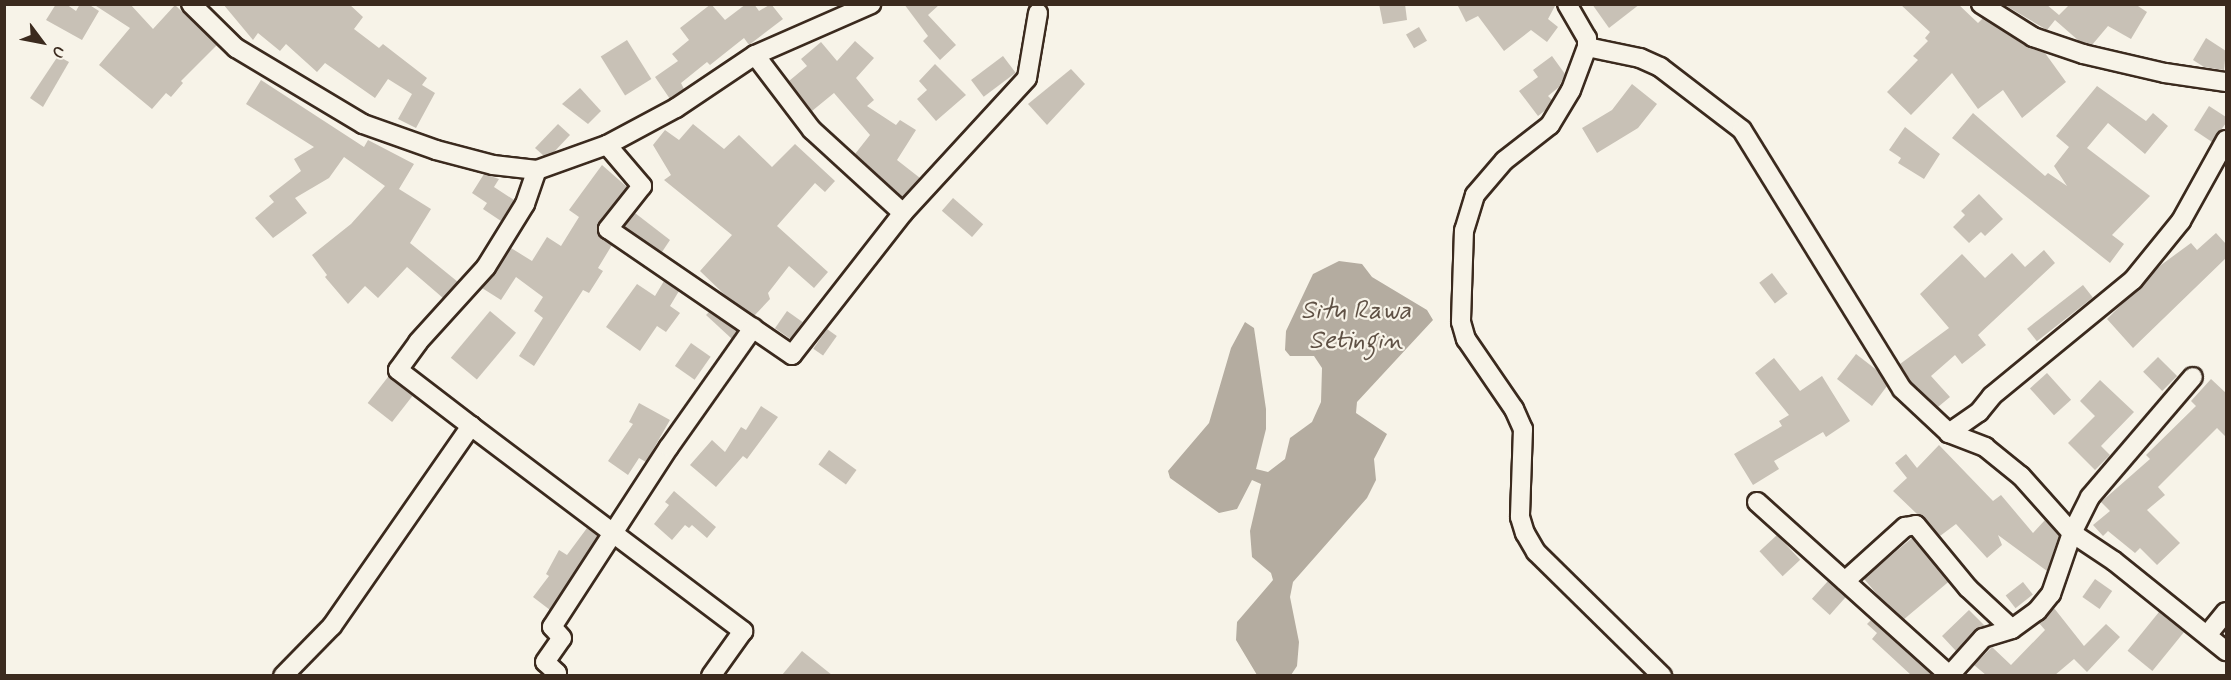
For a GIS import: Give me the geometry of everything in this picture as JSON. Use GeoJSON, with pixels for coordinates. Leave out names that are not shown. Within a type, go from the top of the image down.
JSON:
{"type":"FeatureCollection","features":[{"type":"Feature","properties":{"kind":"street"},"geometry":{"type":"LineString","coordinates":[[191,4],[236,48],[363,124],[436,150],[493,165],[537,170],[608,145],[676,108],[754,55],[871,4]]}},
{"type":"Feature","properties":{"kind":"street"},"geometry":{"type":"LineString","coordinates":[[1568,4],[1587,38],[1587,47],[1571,90],[1550,125],[1504,161],[1475,195],[1464,230],[1461,322],[1466,339],[1514,409],[1523,429],[1520,517],[1525,533],[1536,552],[1662,675]]}},
{"type":"Feature","properties":{"kind":"street"},"geometry":{"type":"LineString","coordinates":[[1981,4],[2033,37],[2083,54],[2165,73],[2226,82]]}},
{"type":"Feature","properties":{"kind":"street"},"geometry":{"type":"LineString","coordinates":[[608,145],[642,186],[608,229],[795,354],[903,213],[1028,78],[1038,13]]}},
{"type":"Feature","properties":{"kind":"street"},"geometry":{"type":"LineString","coordinates":[[1587,47],[1640,58],[1660,67],[1743,130],[1902,389],[1949,433],[1985,447],[2021,476],[2072,532],[2208,634],[2226,651]]}},
{"type":"Feature","properties":{"kind":"street"},"geometry":{"type":"LineString","coordinates":[[754,55],[812,130],[903,213]]}},
{"type":"Feature","properties":{"kind":"street"},"geometry":{"type":"LineString","coordinates":[[1949,433],[1979,412],[1992,396],[2133,280],[2181,221],[2226,140]]}},
{"type":"Feature","properties":{"kind":"street"},"geometry":{"type":"LineString","coordinates":[[537,170],[525,204],[486,267],[418,342],[398,370],[743,631],[711,675]]}},
{"type":"Feature","properties":{"kind":"street"},"geometry":{"type":"LineString","coordinates":[[556,675],[545,662],[562,638],[552,627],[615,534],[669,447],[753,328]]}},
{"type":"Feature","properties":{"kind":"street"},"geometry":{"type":"LineString","coordinates":[[1757,502],[1949,675],[1983,638],[2012,629],[2037,611],[2050,594],[2072,532],[2090,497],[2193,377]]}},
{"type":"Feature","properties":{"kind":"street"},"geometry":{"type":"LineString","coordinates":[[283,675],[332,626],[471,426]]}},
{"type":"Feature","properties":{"kind":"street"},"geometry":{"type":"LineString","coordinates":[[1845,581],[1905,527],[1916,525],[1968,588],[2012,629]]}},
{"type":"Feature","properties":{"kind":"street"},"geometry":{"type":"LineString","coordinates":[[2208,634],[2226,612]]}},
{"type":"Feature","properties":{"kind":"water","name":"Situ Rawa Setingin"},"geometry":{"type":"Polygon","coordinates":[[[1339,261],[1362,264],[1372,277],[1427,310],[1433,320],[1357,402],[1356,413],[1387,434],[1374,459],[1376,480],[1367,498],[1293,582],[1290,597],[1299,642],[1297,666],[1291,675],[1257,675],[1236,640],[1237,622],[1273,580],[1271,573],[1252,557],[1250,531],[1261,484],[1252,480],[1237,509],[1219,513],[1170,478],[1168,471],[1209,423],[1231,348],[1245,322],[1254,328],[1266,409],[1266,429],[1256,469],[1268,472],[1285,459],[1290,438],[1312,422],[1321,402],[1322,368],[1314,356],[1290,356],[1285,350],[1286,331],[1313,274],[1339,261]]]}},
{"type":"Feature","properties":{"kind":"building"},"geometry":{"type":"Polygon","coordinates":[[[56,4],[66,4],[76,11],[80,4],[88,4],[99,11],[82,40],[46,20],[56,4]]]}},
{"type":"Feature","properties":{"kind":"building"},"geometry":{"type":"Polygon","coordinates":[[[93,4],[130,4],[153,29],[175,5],[217,45],[181,81],[183,83],[171,97],[166,93],[152,109],[99,65],[130,28],[93,4]]]}},
{"type":"Feature","properties":{"kind":"building"},"geometry":{"type":"Polygon","coordinates":[[[223,4],[349,4],[363,17],[354,29],[379,48],[383,44],[427,78],[422,85],[435,93],[416,128],[398,119],[412,94],[388,79],[375,98],[325,63],[317,72],[286,44],[280,51],[258,33],[253,40],[223,4]]]}},
{"type":"Feature","properties":{"kind":"building"},"geometry":{"type":"Polygon","coordinates":[[[711,4],[725,20],[746,4],[754,4],[759,11],[771,4],[783,19],[749,45],[744,38],[710,65],[707,62],[681,83],[684,89],[670,99],[655,77],[678,61],[672,54],[689,40],[680,28],[711,4]]]}},
{"type":"Feature","properties":{"kind":"building"},"geometry":{"type":"Polygon","coordinates":[[[904,4],[940,4],[928,15],[956,45],[940,60],[923,41],[928,36],[904,4]]]}},
{"type":"Feature","properties":{"kind":"building"},"geometry":{"type":"Polygon","coordinates":[[[1379,4],[1405,4],[1407,20],[1383,24],[1379,4]]]}},
{"type":"Feature","properties":{"kind":"building"},"geometry":{"type":"Polygon","coordinates":[[[1457,4],[1556,4],[1548,19],[1558,27],[1547,42],[1531,30],[1504,51],[1478,16],[1466,22],[1457,4]]]}},
{"type":"Feature","properties":{"kind":"building"},"geometry":{"type":"Polygon","coordinates":[[[1592,4],[1640,4],[1609,28],[1592,4]]]}},
{"type":"Feature","properties":{"kind":"building"},"geometry":{"type":"Polygon","coordinates":[[[1900,4],[1958,4],[1978,23],[1983,18],[2027,47],[2045,53],[2066,82],[2022,118],[2003,90],[1978,109],[1952,73],[1911,115],[1887,92],[1918,60],[1913,56],[1928,41],[1925,38],[1930,32],[1900,4]]]}},
{"type":"Feature","properties":{"kind":"building"},"geometry":{"type":"Polygon","coordinates":[[[2003,4],[2046,4],[2059,15],[2070,4],[2135,4],[2147,12],[2131,39],[2108,26],[2092,45],[2079,41],[2055,20],[2047,30],[2003,4]]]}},
{"type":"Feature","properties":{"kind":"building"},"geometry":{"type":"Polygon","coordinates":[[[1419,27],[1427,41],[1414,48],[1406,34],[1419,27]]]}},
{"type":"Feature","properties":{"kind":"building"},"geometry":{"type":"Polygon","coordinates":[[[2206,38],[2226,51],[2224,70],[2204,67],[2193,60],[2206,38]]]}},
{"type":"Feature","properties":{"kind":"building"},"geometry":{"type":"Polygon","coordinates":[[[627,40],[651,79],[625,95],[601,56],[627,40]]]}},
{"type":"Feature","properties":{"kind":"building"},"geometry":{"type":"Polygon","coordinates":[[[855,41],[874,58],[856,78],[874,100],[867,106],[896,125],[900,120],[916,130],[897,160],[920,178],[902,197],[855,154],[870,135],[834,93],[812,111],[789,81],[807,66],[801,59],[821,42],[837,61],[855,41]]]}},
{"type":"Feature","properties":{"kind":"building"},"geometry":{"type":"Polygon","coordinates":[[[58,56],[69,62],[43,107],[30,98],[58,56]]]}},
{"type":"Feature","properties":{"kind":"building"},"geometry":{"type":"Polygon","coordinates":[[[1003,56],[1016,73],[984,97],[971,80],[1003,56]]]}},
{"type":"Feature","properties":{"kind":"building"},"geometry":{"type":"Polygon","coordinates":[[[1552,56],[1565,74],[1559,87],[1548,96],[1552,100],[1547,109],[1538,116],[1519,91],[1538,77],[1533,70],[1552,56]]]}},
{"type":"Feature","properties":{"kind":"building"},"geometry":{"type":"Polygon","coordinates":[[[935,64],[966,95],[936,121],[917,99],[927,90],[919,81],[935,64]]]}},
{"type":"Feature","properties":{"kind":"building"},"geometry":{"type":"Polygon","coordinates":[[[1071,69],[1085,84],[1047,125],[1028,104],[1071,69]]]}},
{"type":"Feature","properties":{"kind":"building"},"geometry":{"type":"Polygon","coordinates":[[[261,80],[364,147],[368,140],[414,164],[399,189],[431,209],[410,243],[458,282],[443,298],[407,267],[378,298],[365,286],[348,304],[325,277],[327,275],[312,255],[351,224],[385,186],[344,157],[329,178],[295,198],[307,213],[273,238],[255,218],[274,202],[269,196],[301,171],[294,159],[314,147],[246,104],[261,80]]]}},
{"type":"Feature","properties":{"kind":"building"},"geometry":{"type":"Polygon","coordinates":[[[1632,84],[1657,104],[1638,128],[1597,153],[1582,128],[1612,110],[1632,84]]]}},
{"type":"Feature","properties":{"kind":"building"},"geometry":{"type":"Polygon","coordinates":[[[2097,86],[2146,121],[2153,113],[2168,126],[2145,154],[2108,123],[2087,148],[2150,196],[2112,235],[2124,244],[2110,263],[1952,138],[1973,113],[2045,176],[2048,173],[2067,186],[2054,166],[2069,147],[2056,136],[2097,86]]]}},
{"type":"Feature","properties":{"kind":"building"},"geometry":{"type":"Polygon","coordinates":[[[580,88],[601,111],[588,124],[562,104],[580,88]]]}},
{"type":"Feature","properties":{"kind":"building"},"geometry":{"type":"Polygon","coordinates":[[[2209,106],[2226,117],[2226,123],[2212,142],[2194,130],[2209,106]]]}},
{"type":"Feature","properties":{"kind":"building"},"geometry":{"type":"Polygon","coordinates":[[[558,124],[570,135],[554,152],[544,156],[535,148],[558,124]]]}},
{"type":"Feature","properties":{"kind":"building"},"geometry":{"type":"Polygon","coordinates":[[[693,124],[724,149],[739,135],[772,167],[795,144],[835,181],[825,192],[815,183],[777,226],[828,272],[814,288],[789,266],[768,293],[770,299],[754,316],[725,295],[700,271],[732,235],[664,180],[671,175],[653,145],[665,130],[679,140],[693,124]]]}},
{"type":"Feature","properties":{"kind":"building"},"geometry":{"type":"Polygon","coordinates":[[[1905,127],[1940,154],[1924,179],[1898,163],[1901,158],[1889,150],[1905,127]]]}},
{"type":"Feature","properties":{"kind":"building"},"geometry":{"type":"Polygon","coordinates":[[[602,165],[627,187],[597,227],[598,234],[612,245],[598,268],[603,271],[589,293],[583,290],[534,366],[519,356],[543,318],[534,311],[543,297],[516,277],[501,300],[482,288],[511,248],[532,261],[547,237],[561,246],[579,217],[569,210],[602,165]]]}},
{"type":"Feature","properties":{"kind":"building"},"geometry":{"type":"Polygon","coordinates":[[[484,174],[499,179],[494,187],[514,200],[501,221],[483,209],[487,203],[472,193],[484,174]]]}},
{"type":"Feature","properties":{"kind":"building"},"geometry":{"type":"Polygon","coordinates":[[[1979,194],[2003,219],[1985,236],[1981,232],[1969,243],[1953,227],[1965,215],[1961,211],[1979,194]]]}},
{"type":"Feature","properties":{"kind":"building"},"geometry":{"type":"Polygon","coordinates":[[[953,198],[983,224],[972,237],[942,211],[953,198]]]}},
{"type":"Feature","properties":{"kind":"building"},"geometry":{"type":"Polygon","coordinates":[[[635,213],[670,240],[662,252],[624,227],[635,213]]]}},
{"type":"Feature","properties":{"kind":"building"},"geometry":{"type":"Polygon","coordinates":[[[2216,233],[2226,244],[2226,258],[2133,348],[2107,319],[2161,265],[2191,243],[2197,250],[2216,233]]]}},
{"type":"Feature","properties":{"kind":"building"},"geometry":{"type":"Polygon","coordinates":[[[2044,250],[2055,263],[1978,335],[1986,345],[1962,364],[1955,355],[1931,376],[1950,397],[1938,407],[1911,382],[1900,364],[1949,328],[1920,294],[1962,254],[1985,278],[2012,253],[2025,267],[2044,250]]]}},
{"type":"Feature","properties":{"kind":"building"},"geometry":{"type":"Polygon","coordinates":[[[1772,273],[1788,294],[1775,303],[1759,283],[1772,273]]]}},
{"type":"Feature","properties":{"kind":"building"},"geometry":{"type":"Polygon","coordinates":[[[664,281],[679,291],[670,306],[680,313],[666,332],[657,326],[640,351],[606,327],[637,284],[655,296],[664,281]]]}},
{"type":"Feature","properties":{"kind":"building"},"geometry":{"type":"Polygon","coordinates":[[[2083,285],[2093,298],[2037,341],[2027,329],[2083,285]]]}},
{"type":"Feature","properties":{"kind":"building"},"geometry":{"type":"Polygon","coordinates":[[[490,311],[516,333],[477,380],[451,358],[490,311]]]}},
{"type":"Feature","properties":{"kind":"building"},"geometry":{"type":"Polygon","coordinates":[[[787,311],[803,322],[791,339],[775,328],[787,311]]]}},
{"type":"Feature","properties":{"kind":"building"},"geometry":{"type":"Polygon","coordinates":[[[709,312],[737,331],[732,339],[706,315],[709,312]]]}},
{"type":"Feature","properties":{"kind":"building"},"geometry":{"type":"Polygon","coordinates":[[[827,329],[837,336],[823,356],[813,349],[827,329]]]}},
{"type":"Feature","properties":{"kind":"building"},"geometry":{"type":"Polygon","coordinates":[[[691,343],[711,357],[695,380],[675,366],[691,343]]]}},
{"type":"Feature","properties":{"kind":"building"},"geometry":{"type":"Polygon","coordinates":[[[1856,354],[1878,371],[1887,386],[1872,406],[1837,379],[1856,354]]]}},
{"type":"Feature","properties":{"kind":"building"},"geometry":{"type":"Polygon","coordinates":[[[2158,357],[2177,376],[2162,391],[2143,372],[2158,357]]]}},
{"type":"Feature","properties":{"kind":"building"},"geometry":{"type":"Polygon","coordinates":[[[1774,358],[1800,391],[1822,376],[1850,421],[1826,437],[1823,432],[1774,461],[1779,469],[1753,485],[1734,454],[1782,426],[1779,421],[1789,415],[1755,373],[1774,358]]]}},
{"type":"Feature","properties":{"kind":"building"},"geometry":{"type":"Polygon","coordinates":[[[2047,373],[2071,400],[2054,415],[2030,388],[2047,373]]]}},
{"type":"Feature","properties":{"kind":"building"},"geometry":{"type":"Polygon","coordinates":[[[388,377],[412,396],[392,422],[368,403],[388,377]]]}},
{"type":"Feature","properties":{"kind":"building"},"geometry":{"type":"Polygon","coordinates":[[[2211,379],[2226,393],[2226,437],[2217,428],[2158,487],[2165,495],[2147,510],[2180,543],[2157,565],[2140,548],[2135,553],[2108,531],[2103,536],[2093,525],[2110,511],[2101,502],[2150,459],[2146,455],[2196,406],[2191,401],[2211,379]]]}},
{"type":"Feature","properties":{"kind":"building"},"geometry":{"type":"Polygon","coordinates":[[[2100,380],[2134,412],[2101,446],[2110,455],[2095,470],[2068,443],[2095,416],[2080,401],[2100,380]]]}},
{"type":"Feature","properties":{"kind":"building"},"geometry":{"type":"Polygon","coordinates":[[[639,403],[670,420],[646,462],[639,458],[628,475],[608,461],[633,424],[629,422],[639,403]]]}},
{"type":"Feature","properties":{"kind":"building"},"geometry":{"type":"Polygon","coordinates":[[[761,406],[778,417],[747,459],[743,456],[716,487],[690,465],[712,440],[725,452],[741,427],[746,430],[761,406]]]}},
{"type":"Feature","properties":{"kind":"building"},"geometry":{"type":"Polygon","coordinates":[[[1939,445],[1993,501],[2001,495],[2033,533],[2045,520],[2059,536],[2047,571],[1998,535],[2002,545],[1987,558],[1956,524],[1940,536],[1893,491],[1907,478],[1895,463],[1906,454],[1917,468],[1939,445]]]}},
{"type":"Feature","properties":{"kind":"building"},"geometry":{"type":"Polygon","coordinates":[[[829,450],[857,470],[846,485],[818,465],[829,450]]]}},
{"type":"Feature","properties":{"kind":"building"},"geometry":{"type":"Polygon","coordinates":[[[674,491],[716,527],[707,538],[692,525],[689,528],[685,525],[672,540],[654,524],[669,505],[665,502],[674,491]]]}},
{"type":"Feature","properties":{"kind":"building"},"geometry":{"type":"Polygon","coordinates":[[[587,528],[598,536],[550,610],[533,597],[549,576],[546,574],[559,550],[567,555],[587,528]]]}},
{"type":"Feature","properties":{"kind":"building"},"geometry":{"type":"Polygon","coordinates":[[[1777,535],[1800,560],[1783,576],[1759,551],[1777,535]]]}},
{"type":"Feature","properties":{"kind":"building"},"geometry":{"type":"Polygon","coordinates":[[[1912,538],[1949,582],[1900,622],[1864,578],[1912,538]]]}},
{"type":"Feature","properties":{"kind":"building"},"geometry":{"type":"Polygon","coordinates":[[[2095,579],[2112,591],[2100,609],[2082,597],[2095,579]]]}},
{"type":"Feature","properties":{"kind":"building"},"geometry":{"type":"Polygon","coordinates":[[[1828,581],[1846,597],[1830,615],[1812,599],[1828,581]]]}},
{"type":"Feature","properties":{"kind":"building"},"geometry":{"type":"Polygon","coordinates":[[[2023,582],[2033,595],[2016,608],[2006,596],[2023,582]]]}},
{"type":"Feature","properties":{"kind":"building"},"geometry":{"type":"Polygon","coordinates":[[[2054,608],[2084,646],[2106,624],[2120,637],[2087,672],[2074,659],[2055,675],[1986,675],[1974,665],[1992,647],[2011,665],[2045,630],[2039,623],[2054,608]]]}},
{"type":"Feature","properties":{"kind":"building"},"geometry":{"type":"Polygon","coordinates":[[[1969,610],[1985,626],[1975,630],[1956,651],[1942,636],[1969,610]]]}},
{"type":"Feature","properties":{"kind":"building"},"geometry":{"type":"Polygon","coordinates":[[[2159,612],[2184,632],[2152,671],[2128,651],[2159,612]]]}},
{"type":"Feature","properties":{"kind":"building"},"geometry":{"type":"Polygon","coordinates":[[[1871,620],[1933,675],[1911,675],[1872,639],[1877,633],[1867,624],[1871,620]]]}},
{"type":"Feature","properties":{"kind":"building"},"geometry":{"type":"Polygon","coordinates":[[[802,651],[832,675],[782,675],[802,651]]]}}]}
